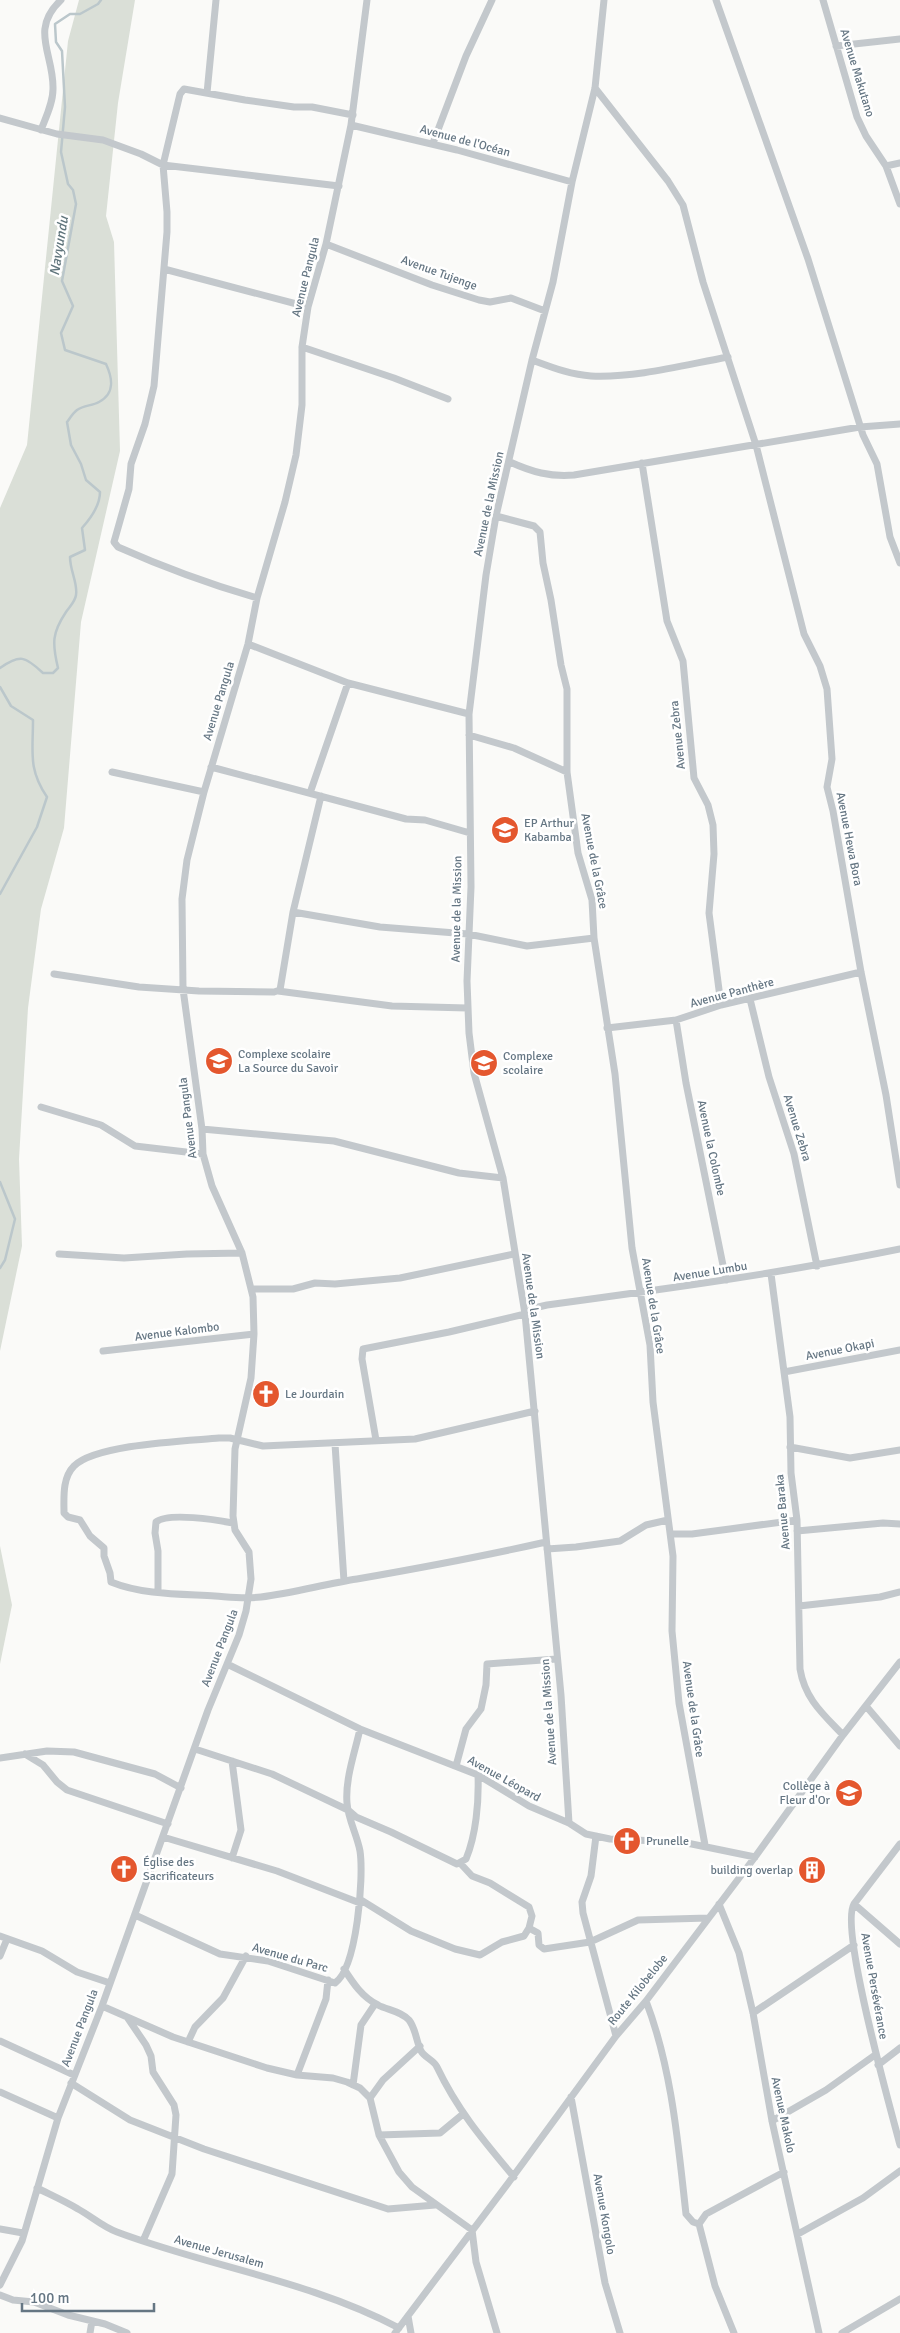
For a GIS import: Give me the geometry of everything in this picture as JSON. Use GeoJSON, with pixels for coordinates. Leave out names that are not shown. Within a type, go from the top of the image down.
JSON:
{"type":"FeatureCollection","features":[{"type":"Feature","properties":{"kind":"street"},"geometry":{"type":"LineString","coordinates":[[41,130],[51,101],[53,88],[44,40],[44,24],[50,12],[61,0]]}},
{"type":"Feature","properties":{"kind":"street"},"geometry":{"type":"LineString","coordinates":[[207,93],[216,0]]}},
{"type":"Feature","properties":{"kind":"street","name":"Avenue Pangula"},"geometry":{"type":"LineString","coordinates":[[0,2286],[16,2256],[58,2118],[102,2006],[162,1837],[242,1628],[248,1598],[251,1579],[249,1552],[233,1523],[237,1440],[248,1396],[254,1334],[252,1289],[242,1253],[212,1186],[203,1154],[202,1129],[183,989],[182,899],[187,860],[204,792],[248,644],[257,598],[285,502],[296,455],[302,405],[302,347],[308,307],[326,244],[353,115],[366,0]]}},
{"type":"Feature","properties":{"kind":"street"},"geometry":{"type":"LineString","coordinates":[[433,143],[466,56],[492,0]]}},
{"type":"Feature","properties":{"kind":"street","name":"Avenue de la Mission"},"geometry":{"type":"LineString","coordinates":[[569,1823],[547,1546],[524,1314],[503,1178],[474,1073],[467,1008],[471,887],[469,714],[484,585],[496,516],[563,234],[572,182],[595,88],[604,0]]}},
{"type":"Feature","properties":{"kind":"street"},"geometry":{"type":"LineString","coordinates":[[716,0],[808,259],[860,427],[877,464],[890,537],[900,564]]}},
{"type":"Feature","properties":{"kind":"street","name":"Avenue Makutano"},"geometry":{"type":"LineString","coordinates":[[823,0],[857,117],[866,136],[886,166],[900,204]]}},
{"type":"Feature","properties":{"kind":"street"},"geometry":{"type":"LineString","coordinates":[[836,46],[900,40]]}},
{"type":"Feature","properties":{"kind":"street","name":"Avenue Hewa Bora"},"geometry":{"type":"LineString","coordinates":[[595,88],[677,193],[685,213],[703,282],[756,445],[804,634],[820,666],[827,689],[832,759],[827,787],[886,1095],[900,1185]]}},
{"type":"Feature","properties":{"kind":"street"},"geometry":{"type":"LineString","coordinates":[[257,598],[211,584],[167,567],[118,547],[114,542],[129,489],[131,464],[145,424],[154,386],[167,212],[163,165],[181,92],[186,89],[264,103],[312,106],[353,115]]}},
{"type":"Feature","properties":{"kind":"street"},"geometry":{"type":"LineString","coordinates":[[0,118],[57,134],[103,140],[141,154],[163,165],[339,186]]}},
{"type":"Feature","properties":{"kind":"street","name":"Avenue de l'Océan"},"geometry":{"type":"LineString","coordinates":[[351,125],[433,143],[572,182]]}},
{"type":"Feature","properties":{"kind":"street"},"geometry":{"type":"LineString","coordinates":[[886,166],[900,163]]}},
{"type":"Feature","properties":{"kind":"street","name":"Avenue Tujenge"},"geometry":{"type":"LineString","coordinates":[[326,244],[432,285],[479,300],[490,302],[511,298],[545,311]]}},
{"type":"Feature","properties":{"kind":"street"},"geometry":{"type":"LineString","coordinates":[[164,269],[308,307]]}},
{"type":"Feature","properties":{"kind":"street"},"geometry":{"type":"LineString","coordinates":[[302,347],[394,378],[448,400]]}},
{"type":"Feature","properties":{"kind":"street"},"geometry":{"type":"LineString","coordinates":[[532,360],[552,368],[590,376],[654,370],[728,357]]}},
{"type":"Feature","properties":{"kind":"street"},"geometry":{"type":"LineString","coordinates":[[510,462],[529,470],[556,476],[586,474],[860,427],[900,424]]}},
{"type":"Feature","properties":{"kind":"street","name":"Avenue Zebra"},"geometry":{"type":"LineString","coordinates":[[642,463],[667,621],[682,662],[694,778],[708,805],[713,825],[714,854],[709,913],[721,1005]]}},
{"type":"Feature","properties":{"kind":"street","name":"Avenue de la Grâce"},"geometry":{"type":"LineString","coordinates":[[496,516],[534,526],[540,532],[543,563],[551,600],[560,665],[567,689],[566,772],[578,853],[592,900],[594,938],[615,1074],[632,1248],[650,1345],[653,1402],[671,1534],[674,1568],[672,1631],[679,1703],[705,1845]]}},
{"type":"Feature","properties":{"kind":"street"},"geometry":{"type":"LineString","coordinates":[[248,644],[348,683],[469,714]]}},
{"type":"Feature","properties":{"kind":"street"},"geometry":{"type":"LineString","coordinates":[[310,793],[348,683]]}},
{"type":"Feature","properties":{"kind":"street"},"geometry":{"type":"LineString","coordinates":[[469,735],[514,748],[566,772]]}},
{"type":"Feature","properties":{"kind":"street"},"geometry":{"type":"LineString","coordinates":[[211,767],[406,820],[425,820],[470,834]]}},
{"type":"Feature","properties":{"kind":"street"},"geometry":{"type":"LineString","coordinates":[[112,772],[204,792]]}},
{"type":"Feature","properties":{"kind":"street"},"geometry":{"type":"LineString","coordinates":[[278,991],[281,988],[293,912],[321,796]]}},
{"type":"Feature","properties":{"kind":"street"},"geometry":{"type":"LineString","coordinates":[[293,912],[380,927],[468,934],[527,946],[594,938]]}},
{"type":"Feature","properties":{"kind":"street","name":"Avenue Panthère"},"geometry":{"type":"LineString","coordinates":[[607,1028],[676,1020],[721,1005],[861,972]]}},
{"type":"Feature","properties":{"kind":"street"},"geometry":{"type":"LineString","coordinates":[[54,974],[139,987],[199,991],[278,991],[392,1006],[467,1008]]}},
{"type":"Feature","properties":{"kind":"street","name":"Avenue Zebra"},"geometry":{"type":"LineString","coordinates":[[750,999],[769,1077],[794,1154],[817,1266]]}},
{"type":"Feature","properties":{"kind":"street","name":"Avenue la Colombe"},"geometry":{"type":"LineString","coordinates":[[676,1020],[686,1083],[726,1280]]}},
{"type":"Feature","properties":{"kind":"street"},"geometry":{"type":"LineString","coordinates":[[41,1107],[102,1125],[135,1146],[203,1154]]}},
{"type":"Feature","properties":{"kind":"street"},"geometry":{"type":"LineString","coordinates":[[202,1129],[334,1141],[459,1173],[503,1178]]}},
{"type":"Feature","properties":{"kind":"street","name":"Avenue Lumbu"},"geometry":{"type":"LineString","coordinates":[[376,1440],[362,1359],[364,1349],[449,1332],[524,1314],[534,1308],[547,1305],[771,1274],[900,1249]]}},
{"type":"Feature","properties":{"kind":"street"},"geometry":{"type":"LineString","coordinates":[[59,1254],[145,1258],[187,1254],[242,1253]]}},
{"type":"Feature","properties":{"kind":"street"},"geometry":{"type":"LineString","coordinates":[[252,1289],[293,1289],[314,1283],[335,1284],[400,1278],[514,1254]]}},
{"type":"Feature","properties":{"kind":"street","name":"Avenue Baraka"},"geometry":{"type":"LineString","coordinates":[[771,1274],[790,1417],[791,1473],[797,1520],[800,1669],[805,1690],[815,1706],[843,1735]]}},
{"type":"Feature","properties":{"kind":"street","name":"Avenue Kalombo"},"geometry":{"type":"LineString","coordinates":[[103,1351],[254,1334]]}},
{"type":"Feature","properties":{"kind":"street","name":"Avenue Okapi"},"geometry":{"type":"LineString","coordinates":[[784,1372],[900,1350]]}},
{"type":"Feature","properties":{"kind":"street"},"geometry":{"type":"LineString","coordinates":[[535,1411],[419,1439],[263,1446],[237,1440],[206,1439],[106,1451],[86,1458],[73,1466],[65,1486],[64,1513],[68,1517],[80,1520],[90,1536],[103,1546],[111,1582],[158,1592],[248,1598],[321,1588],[344,1581],[547,1546],[576,1547],[620,1541],[646,1525],[668,1520]]}},
{"type":"Feature","properties":{"kind":"street"},"geometry":{"type":"LineString","coordinates":[[335,1444],[344,1581]]}},
{"type":"Feature","properties":{"kind":"street"},"geometry":{"type":"LineString","coordinates":[[790,1447],[850,1458],[900,1450]]}},
{"type":"Feature","properties":{"kind":"street"},"geometry":{"type":"LineString","coordinates":[[158,1592],[156,1522],[163,1518],[180,1518],[233,1523]]}},
{"type":"Feature","properties":{"kind":"street"},"geometry":{"type":"LineString","coordinates":[[671,1534],[692,1534],[797,1520]]}},
{"type":"Feature","properties":{"kind":"street"},"geometry":{"type":"LineString","coordinates":[[797,1531],[883,1523],[900,1524]]}},
{"type":"Feature","properties":{"kind":"street"},"geometry":{"type":"LineString","coordinates":[[799,1606],[880,1597],[900,1592]]}},
{"type":"Feature","properties":{"kind":"street"},"geometry":{"type":"LineString","coordinates":[[456,1766],[466,1729],[481,1709],[486,1685],[487,1664],[557,1660]]}},
{"type":"Feature","properties":{"kind":"street","name":"Route Kilobelobe"},"geometry":{"type":"LineString","coordinates":[[397,2331],[514,2176],[616,2036],[646,2001],[755,1857],[843,1735],[900,1662]]}},
{"type":"Feature","properties":{"kind":"street","name":"Avenue Léopard"},"geometry":{"type":"LineString","coordinates":[[227,1664],[360,1729],[478,1775],[536,1810],[569,1823],[577,1830],[610,1839],[682,1842],[705,1845],[755,1857]]}},
{"type":"Feature","properties":{"kind":"street"},"geometry":{"type":"LineString","coordinates":[[866,1706],[900,1746]]}},
{"type":"Feature","properties":{"kind":"street","name":"Avenue du Parc"},"geometry":{"type":"LineString","coordinates":[[135,1915],[220,1954],[246,1956],[335,1983],[344,1969],[360,1901],[360,1852],[348,1810],[348,1787],[360,1729]]}},
{"type":"Feature","properties":{"kind":"street"},"geometry":{"type":"LineString","coordinates":[[195,1749],[272,1774],[348,1810],[356,1817],[453,1863],[460,1863],[466,1859],[471,1847],[478,1775]]}},
{"type":"Feature","properties":{"kind":"street"},"geometry":{"type":"LineString","coordinates":[[0,1758],[24,1754],[74,1752],[155,1774],[181,1788]]}},
{"type":"Feature","properties":{"kind":"street"},"geometry":{"type":"LineString","coordinates":[[24,1754],[44,1765],[57,1782],[67,1790],[168,1824]]}},
{"type":"Feature","properties":{"kind":"street"},"geometry":{"type":"LineString","coordinates":[[232,1760],[240,1830],[232,1858]]}},
{"type":"Feature","properties":{"kind":"street"},"geometry":{"type":"LineString","coordinates":[[596,1836],[591,1876],[582,1902],[584,1923],[616,2036]]}},
{"type":"Feature","properties":{"kind":"street"},"geometry":{"type":"LineString","coordinates":[[162,1837],[312,1883],[360,1901],[411,1931],[455,1949],[480,1956],[502,1942],[524,1936],[529,1928],[532,1916],[531,1910],[526,1904],[490,1883],[472,1876],[460,1863]]}},
{"type":"Feature","properties":{"kind":"street"},"geometry":{"type":"LineString","coordinates":[[900,1844],[854,1904],[900,1944]]}},
{"type":"Feature","properties":{"kind":"street","name":"Avenue Makolo"},"geometry":{"type":"LineString","coordinates":[[719,1904],[737,1944],[753,2013],[772,2121],[819,2333]]}},
{"type":"Feature","properties":{"kind":"street","name":"Avenue Persévérance"},"geometry":{"type":"LineString","coordinates":[[854,1904],[850,1919],[854,1945],[875,2055],[900,2145]]}},
{"type":"Feature","properties":{"kind":"street"},"geometry":{"type":"LineString","coordinates":[[529,1928],[538,1933],[542,1949],[590,1942],[638,1920],[708,1918]]}},
{"type":"Feature","properties":{"kind":"street"},"geometry":{"type":"LineString","coordinates":[[0,1956],[4,1937],[42,1951],[76,1972],[110,1983]]}},
{"type":"Feature","properties":{"kind":"street"},"geometry":{"type":"LineString","coordinates":[[753,2013],[854,1945]]}},
{"type":"Feature","properties":{"kind":"street"},"geometry":{"type":"LineString","coordinates":[[188,2042],[195,2027],[223,1998],[246,1956]]}},
{"type":"Feature","properties":{"kind":"street"},"geometry":{"type":"LineString","coordinates":[[344,1969],[358,1990],[375,2004],[405,2016],[413,2027],[424,2055],[430,2058],[437,2067],[440,2077],[463,2114],[482,2140],[514,2176]]}},
{"type":"Feature","properties":{"kind":"street"},"geometry":{"type":"LineString","coordinates":[[297,2075],[326,1999],[328,1980]]}},
{"type":"Feature","properties":{"kind":"street"},"geometry":{"type":"LineString","coordinates":[[646,2001],[654,2024],[672,2104],[681,2155],[686,2214],[692,2222],[698,2224]]}},
{"type":"Feature","properties":{"kind":"street"},"geometry":{"type":"LineString","coordinates":[[353,2085],[361,2025],[375,2004]]}},
{"type":"Feature","properties":{"kind":"street"},"geometry":{"type":"LineString","coordinates":[[102,2006],[188,2042],[267,2068],[297,2075],[333,2078],[360,2088],[370,2098],[379,2135],[399,2172],[412,2187],[472,2230],[476,2262],[497,2333]]}},
{"type":"Feature","properties":{"kind":"street"},"geometry":{"type":"LineString","coordinates":[[127,2017],[146,2045],[151,2056],[153,2072],[174,2105],[176,2116],[172,2174],[144,2241]]}},
{"type":"Feature","properties":{"kind":"street"},"geometry":{"type":"LineString","coordinates":[[0,2041],[74,2075]]}},
{"type":"Feature","properties":{"kind":"street"},"geometry":{"type":"LineString","coordinates":[[370,2098],[383,2080],[420,2046]]}},
{"type":"Feature","properties":{"kind":"street"},"geometry":{"type":"LineString","coordinates":[[878,2065],[900,2048]]}},
{"type":"Feature","properties":{"kind":"street"},"geometry":{"type":"LineString","coordinates":[[772,2121],[826,2090],[875,2055]]}},
{"type":"Feature","properties":{"kind":"street"},"geometry":{"type":"LineString","coordinates":[[71,2083],[130,2120],[204,2149],[258,2165],[371,2204],[388,2208],[435,2205]]}},
{"type":"Feature","properties":{"kind":"street"},"geometry":{"type":"LineString","coordinates":[[0,2092],[58,2118]]}},
{"type":"Feature","properties":{"kind":"street","name":"Avenue Kongolo"},"geometry":{"type":"LineString","coordinates":[[571,2097],[605,2283],[620,2333]]}},
{"type":"Feature","properties":{"kind":"street"},"geometry":{"type":"LineString","coordinates":[[379,2135],[440,2133],[463,2114]]}},
{"type":"Feature","properties":{"kind":"street"},"geometry":{"type":"LineString","coordinates":[[798,2234],[862,2198],[900,2171]]}},
{"type":"Feature","properties":{"kind":"street"},"geometry":{"type":"LineString","coordinates":[[698,2224],[706,2214],[784,2172]]}},
{"type":"Feature","properties":{"kind":"street","name":"Avenue Jerusalem"},"geometry":{"type":"LineString","coordinates":[[37,2188],[76,2207],[115,2231],[307,2290],[371,2314],[397,2331]]}},
{"type":"Feature","properties":{"kind":"street"},"geometry":{"type":"LineString","coordinates":[[698,2224],[715,2286],[734,2333]]}},
{"type":"Feature","properties":{"kind":"street"},"geometry":{"type":"LineString","coordinates":[[0,2229],[23,2233]]}},
{"type":"Feature","properties":{"kind":"street"},"geometry":{"type":"LineString","coordinates":[[0,2295],[13,2300],[34,2302],[68,2316],[92,2321],[127,2333]]}},
{"type":"Feature","properties":{"kind":"street"},"geometry":{"type":"LineString","coordinates":[[842,2333],[900,2299]]}},
{"type":"Feature","properties":{"kind":"street"},"geometry":{"type":"LineString","coordinates":[[408,2316],[411,2333]]}},
{"type":"Feature","properties":{"kind":"street"},"geometry":{"type":"LineString","coordinates":[[90,2333],[92,2321]]}},
{"type":"Feature","properties":{"kind":"shaded area"},"geometry":{"type":"Polygon","coordinates":[[[79,0],[135,0],[118,103],[106,216],[114,242],[120,451],[81,622],[64,828],[41,909],[28,1008],[19,1159],[22,1246],[0,1351],[0,508],[27,445],[68,41],[79,0]]]}},
{"type":"Feature","properties":{"kind":"shaded area"},"geometry":{"type":"Polygon","coordinates":[[[0,1546],[12,1605],[0,1664],[0,1546]]]}},
{"type":"Feature","properties":{"kind":"waterway","name":"Navyundu"},"geometry":{"type":"LineString","coordinates":[[0,668],[18,659],[27,660],[43,673],[53,673],[58,668],[54,638],[61,619],[76,595],[70,557],[85,550],[82,528],[94,512],[100,497],[100,492],[86,480],[81,464],[71,445],[67,422],[77,410],[104,398],[110,389],[111,379],[106,364],[65,350],[61,333],[73,306],[62,281],[76,204],[73,190],[68,184],[61,152],[65,107],[62,51],[56,42],[55,24],[70,14],[80,14],[98,4],[101,0]]}},
{"type":"Feature","properties":{"kind":"waterway","name":"Navyundu"},"geometry":{"type":"LineString","coordinates":[[0,687],[11,706],[33,720],[32,751],[34,769],[47,797],[37,827],[0,894]]}},
{"type":"Feature","properties":{"kind":"waterway","name":"Navyundu"},"geometry":{"type":"LineString","coordinates":[[0,1182],[15,1219],[5,1260],[0,1268]]}},
{"type":"Feature","properties":{"kind":"place","name":"EP Arthur Kabamba"},"geometry":{"type":"Point","coordinates":[505,830]}},
{"type":"Feature","properties":{"kind":"place","name":"Complexe scolaire La Source du Savoir"},"geometry":{"type":"Point","coordinates":[219,1061]}},
{"type":"Feature","properties":{"kind":"place","name":"Complexe scolaire"},"geometry":{"type":"Point","coordinates":[484,1063]}},
{"type":"Feature","properties":{"kind":"place","name":"Le Jourdain"},"geometry":{"type":"Point","coordinates":[266,1394]}},
{"type":"Feature","properties":{"kind":"place","name":"Collège à Fleur d'Or"},"geometry":{"type":"Point","coordinates":[849,1793]}},
{"type":"Feature","properties":{"kind":"place","name":"Prunelle"},"geometry":{"type":"Point","coordinates":[627,1841]}},
{"type":"Feature","properties":{"kind":"place","name":"Église des Sacrificateurs"},"geometry":{"type":"Point","coordinates":[124,1869]}},
{"type":"Feature","properties":{"kind":"place","name":"building overlap"},"geometry":{"type":"Point","coordinates":[812,1870]}}]}
